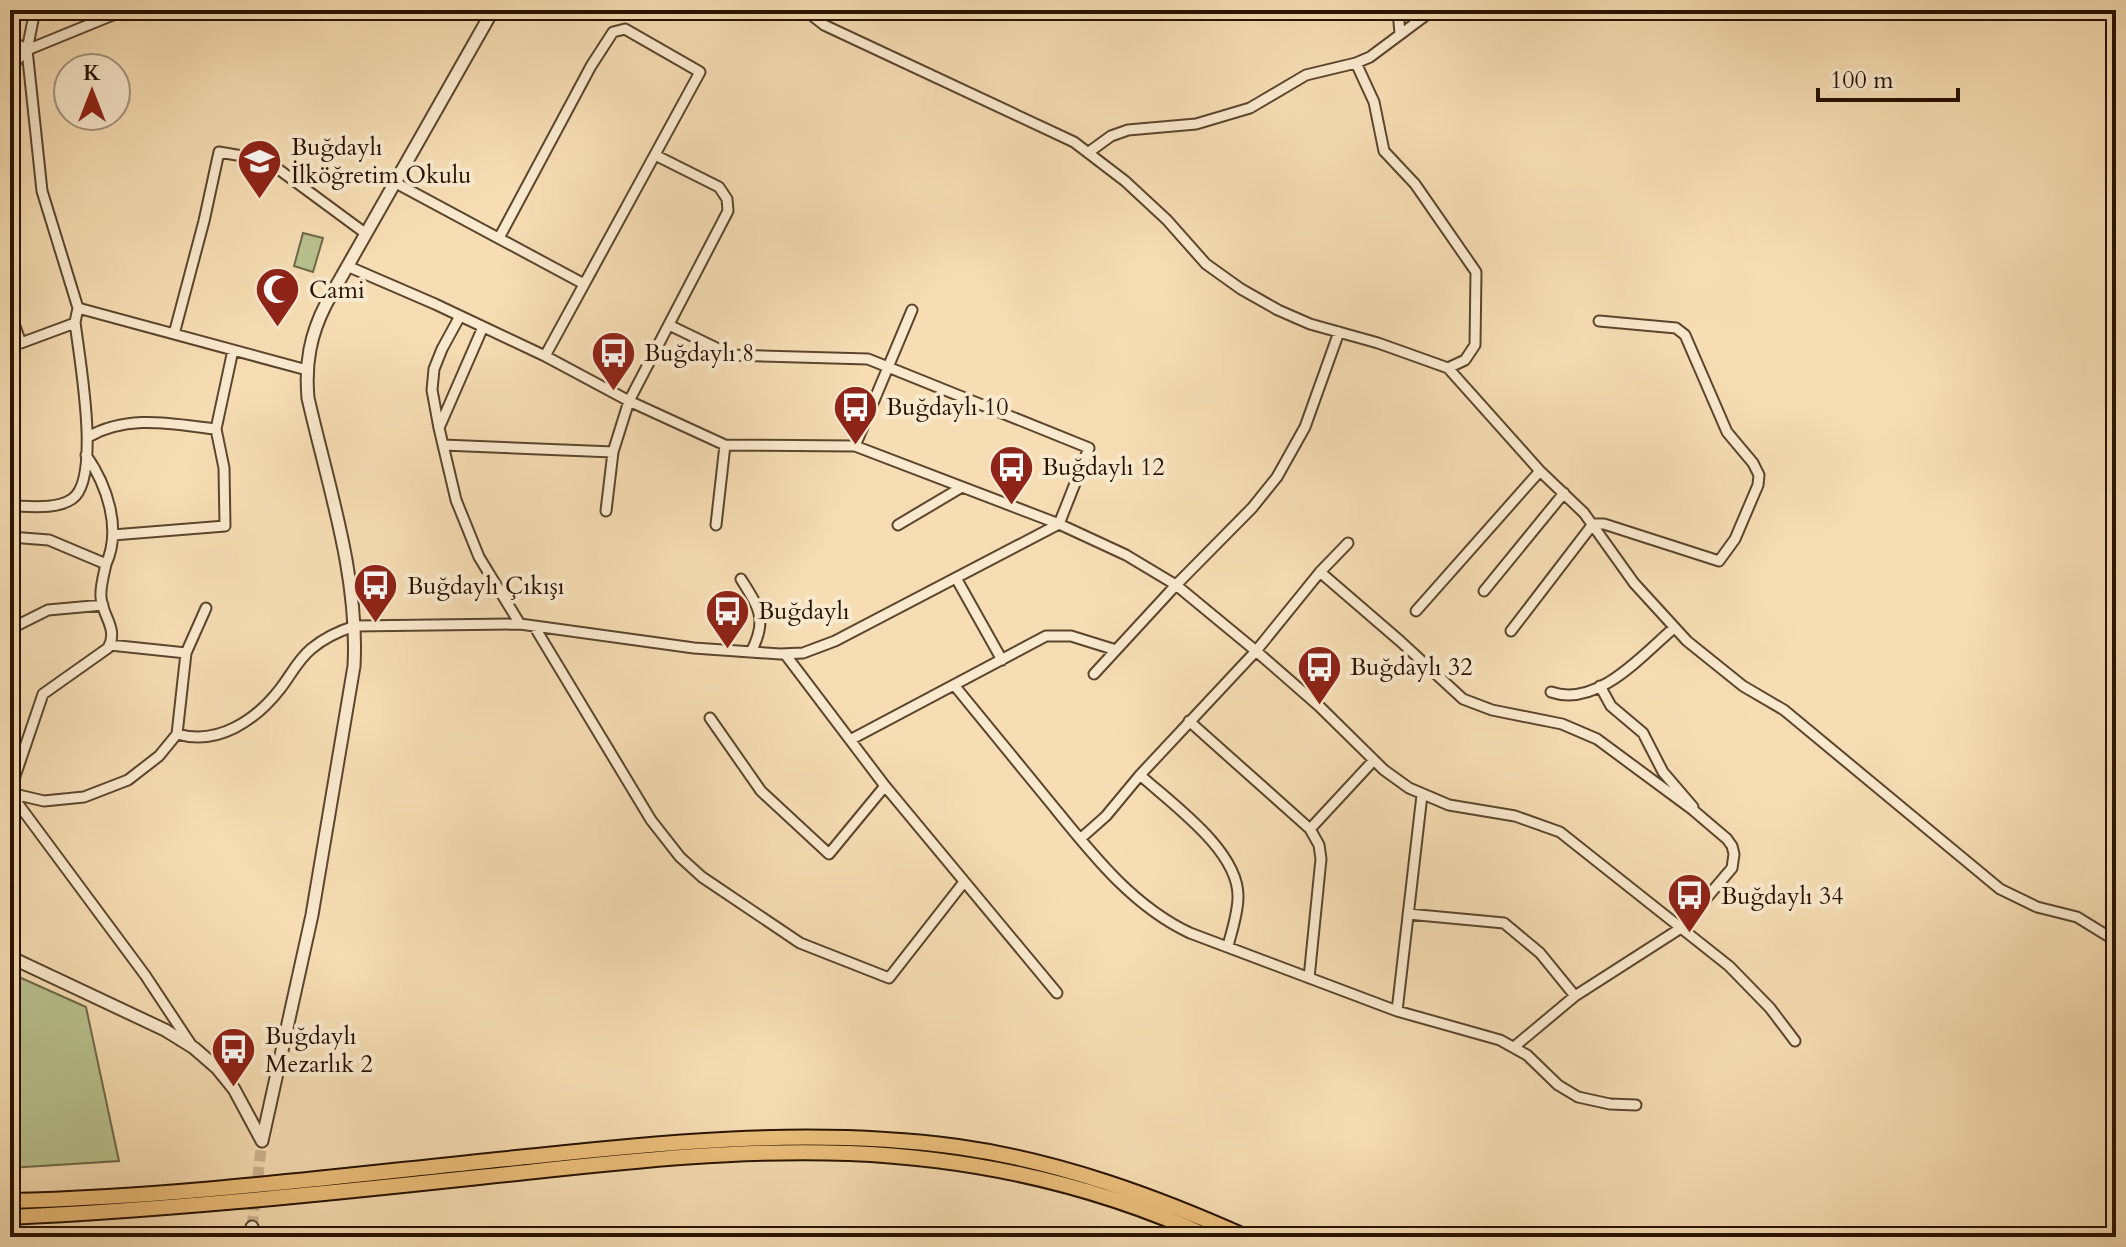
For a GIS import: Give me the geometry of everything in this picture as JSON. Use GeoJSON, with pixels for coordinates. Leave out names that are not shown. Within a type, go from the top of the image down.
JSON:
{"type":"FeatureCollection","features":[{"type":"Feature","properties":{"kind":"highway"},"geometry":{"type":"LineString","coordinates":[[10,1201],[223,1188],[663,1143],[768,1137],[839,1137],[962,1148],[1048,1165],[1149,1197],[1246,1237]]}},
{"type":"Feature","properties":{"kind":"highway"},"geometry":{"type":"LineString","coordinates":[[10,1217],[215,1204],[732,1154],[848,1153],[940,1161],[1031,1177],[1133,1207],[1209,1237]]}},
{"type":"Feature","properties":{"kind":"street"},"geometry":{"type":"LineString","coordinates":[[10,506],[58,505],[70,500],[82,487],[88,437],[75,323],[78,308],[42,191],[27,50],[35,10]]}},
{"type":"Feature","properties":{"kind":"street"},"geometry":{"type":"LineString","coordinates":[[10,67],[27,50],[125,10]]}},
{"type":"Feature","properties":{"kind":"street"},"geometry":{"type":"LineString","coordinates":[[10,957],[165,1030],[194,1048],[217,1068],[234,1089],[262,1141],[312,915],[352,686],[355,626],[350,585],[308,398],[307,370],[314,329],[365,233],[493,10]]}},
{"type":"Feature","properties":{"kind":"street"},"geometry":{"type":"LineString","coordinates":[[805,10],[824,25],[1058,133],[1089,152],[1146,200],[1206,264],[1223,278],[1278,310],[1448,368],[1592,525],[1634,583],[1674,628],[1724,673],[1784,710],[2000,889],[2037,907],[2077,917],[2116,941]]}},
{"type":"Feature","properties":{"kind":"street"},"geometry":{"type":"LineString","coordinates":[[1398,10],[1400,34]]}},
{"type":"Feature","properties":{"kind":"street"},"geometry":{"type":"LineString","coordinates":[[1089,152],[1111,136],[1128,130],[1196,124],[1244,111],[1306,75],[1370,57],[1433,10]]}},
{"type":"Feature","properties":{"kind":"street"},"geometry":{"type":"LineString","coordinates":[[499,238],[591,66],[613,32],[625,29],[700,72],[545,356]]}},
{"type":"Feature","properties":{"kind":"street"},"geometry":{"type":"LineString","coordinates":[[10,40],[27,50]]}},
{"type":"Feature","properties":{"kind":"street"},"geometry":{"type":"LineString","coordinates":[[1356,63],[1374,102],[1384,151],[1415,184],[1476,272],[1475,345],[1465,360],[1448,368]]}},
{"type":"Feature","properties":{"kind":"street"},"geometry":{"type":"LineString","coordinates":[[174,334],[219,152],[266,160],[365,233]]}},
{"type":"Feature","properties":{"kind":"street"},"geometry":{"type":"LineString","coordinates":[[606,511],[613,452],[629,401],[726,216],[728,205],[719,187],[655,155]]}},
{"type":"Feature","properties":{"kind":"street"},"geometry":{"type":"LineString","coordinates":[[394,182],[584,284]]}},
{"type":"Feature","properties":{"kind":"street"},"geometry":{"type":"LineString","coordinates":[[347,266],[545,356],[629,401],[725,445],[855,446],[1059,524],[1126,555],[1176,585],[1256,651],[1396,779],[1422,795],[1462,809],[1528,820],[1560,832],[1742,978],[1795,1041]]}},
{"type":"Feature","properties":{"kind":"street"},"geometry":{"type":"LineString","coordinates":[[78,308],[307,370]]}},
{"type":"Feature","properties":{"kind":"street"},"geometry":{"type":"LineString","coordinates":[[855,446],[912,310]]}},
{"type":"Feature","properties":{"kind":"street"},"geometry":{"type":"LineString","coordinates":[[460,316],[434,369],[432,390],[439,428],[456,500],[479,557],[520,624]]}},
{"type":"Feature","properties":{"kind":"street"},"geometry":{"type":"LineString","coordinates":[[10,321],[13,321],[21,343],[75,323]]}},
{"type":"Feature","properties":{"kind":"street"},"geometry":{"type":"LineString","coordinates":[[1511,631],[1592,525],[1604,524],[1719,561],[1735,539],[1759,480],[1756,467],[1727,432],[1688,339],[1682,332],[1676,328],[1599,321]]}},
{"type":"Feature","properties":{"kind":"street"},"geometry":{"type":"LineString","coordinates":[[177,734],[193,738],[210,737],[234,729],[273,697],[294,666],[311,649],[331,635],[355,626],[520,624],[694,648],[803,653],[825,646],[1059,524],[1089,448],[868,359],[731,355],[669,325]]}},
{"type":"Feature","properties":{"kind":"street"},"geometry":{"type":"LineString","coordinates":[[439,428],[483,327]]}},
{"type":"Feature","properties":{"kind":"street"},"geometry":{"type":"LineString","coordinates":[[1094,674],[1252,508],[1287,461],[1305,427],[1339,332]]}},
{"type":"Feature","properties":{"kind":"street"},"geometry":{"type":"LineString","coordinates":[[113,535],[225,526],[224,468],[216,429],[233,350]]}},
{"type":"Feature","properties":{"kind":"street"},"geometry":{"type":"LineString","coordinates":[[88,437],[107,428],[136,421],[216,429]]}},
{"type":"Feature","properties":{"kind":"street"},"geometry":{"type":"LineString","coordinates":[[443,445],[613,452]]}},
{"type":"Feature","properties":{"kind":"street"},"geometry":{"type":"LineString","coordinates":[[716,525],[725,445]]}},
{"type":"Feature","properties":{"kind":"street"},"geometry":{"type":"LineString","coordinates":[[86,455],[105,493],[113,535],[101,598],[112,630],[110,645]]}},
{"type":"Feature","properties":{"kind":"street"},"geometry":{"type":"LineString","coordinates":[[1416,611],[1540,471]]}},
{"type":"Feature","properties":{"kind":"street"},"geometry":{"type":"LineString","coordinates":[[898,525],[962,487]]}},
{"type":"Feature","properties":{"kind":"street"},"geometry":{"type":"LineString","coordinates":[[1484,591],[1564,493]]}},
{"type":"Feature","properties":{"kind":"street"},"geometry":{"type":"LineString","coordinates":[[10,537],[49,540],[106,564]]}},
{"type":"Feature","properties":{"kind":"street"},"geometry":{"type":"LineString","coordinates":[[1080,839],[1106,816],[1189,721],[1256,651],[1320,572],[1348,543]]}},
{"type":"Feature","properties":{"kind":"street"},"geometry":{"type":"LineString","coordinates":[[1320,572],[1463,699],[1492,710],[1562,724],[1588,734],[1693,810],[1727,839],[1733,850],[1732,868],[1681,928],[1575,996],[1514,1047]]}},
{"type":"Feature","properties":{"kind":"street"},"geometry":{"type":"LineString","coordinates":[[956,578],[1002,660]]}},
{"type":"Feature","properties":{"kind":"street"},"geometry":{"type":"LineString","coordinates":[[741,579],[760,614],[761,627],[751,652]]}},
{"type":"Feature","properties":{"kind":"street"},"geometry":{"type":"LineString","coordinates":[[10,629],[48,610],[103,605]]}},
{"type":"Feature","properties":{"kind":"street"},"geometry":{"type":"LineString","coordinates":[[10,792],[32,799],[56,801],[99,793],[128,780],[150,765],[169,747],[177,734],[186,653],[206,608]]}},
{"type":"Feature","properties":{"kind":"street"},"geometry":{"type":"LineString","coordinates":[[534,626],[669,845],[702,877],[800,943],[889,978],[964,882]]}},
{"type":"Feature","properties":{"kind":"street"},"geometry":{"type":"LineString","coordinates":[[1551,692],[1572,695],[1611,681],[1674,628]]}},
{"type":"Feature","properties":{"kind":"street"},"geometry":{"type":"LineString","coordinates":[[850,740],[1046,636],[1071,636],[1116,650]]}},
{"type":"Feature","properties":{"kind":"street"},"geometry":{"type":"LineString","coordinates":[[10,792],[43,694],[110,645],[186,653]]}},
{"type":"Feature","properties":{"kind":"street"},"geometry":{"type":"LineString","coordinates":[[785,654],[885,786],[1057,993]]}},
{"type":"Feature","properties":{"kind":"street"},"geometry":{"type":"LineString","coordinates":[[954,685],[1080,839],[1133,896],[1154,913],[1190,933],[1397,1011],[1486,1035],[1514,1047],[1571,1094],[1598,1102],[1636,1105]]}},
{"type":"Feature","properties":{"kind":"street"},"geometry":{"type":"LineString","coordinates":[[1600,686],[1611,706],[1643,733],[1663,772],[1692,803],[1693,810]]}},
{"type":"Feature","properties":{"kind":"street"},"geometry":{"type":"LineString","coordinates":[[710,718],[761,791],[829,854],[885,786]]}},
{"type":"Feature","properties":{"kind":"street"},"geometry":{"type":"LineString","coordinates":[[1189,721],[1310,829],[1319,845],[1321,859],[1309,978]]}},
{"type":"Feature","properties":{"kind":"street"},"geometry":{"type":"LineString","coordinates":[[1310,829],[1374,760]]}},
{"type":"Feature","properties":{"kind":"street"},"geometry":{"type":"LineString","coordinates":[[1140,775],[1216,845],[1230,865],[1238,897],[1228,946]]}},
{"type":"Feature","properties":{"kind":"street"},"geometry":{"type":"LineString","coordinates":[[10,792],[145,975],[194,1048]]}},
{"type":"Feature","properties":{"kind":"street"},"geometry":{"type":"LineString","coordinates":[[1397,1011],[1422,795]]}},
{"type":"Feature","properties":{"kind":"street"},"geometry":{"type":"LineString","coordinates":[[1408,914],[1504,923],[1540,953],[1575,996]]}},
{"type":"Feature","properties":{"kind":"green space"},"geometry":{"type":"Polygon","coordinates":[[[303,233],[323,238],[313,272],[294,266],[303,233]]]}},
{"type":"Feature","properties":{"kind":"green space"},"geometry":{"type":"Polygon","coordinates":[[[10,973],[86,1007],[119,1161],[10,1168],[10,973]]]}},
{"type":"Feature","properties":{"kind":"tunnel"},"geometry":{"type":"LineString","coordinates":[[252,1227],[262,1141]]}},
{"type":"Feature","properties":{"kind":"place","name":"Buğdaylı İlköğretim Okulu"},"geometry":{"type":"Point","coordinates":[260,200]}},
{"type":"Feature","properties":{"kind":"place","name":"Cami"},"geometry":{"type":"Point","coordinates":[278,329]}},
{"type":"Feature","properties":{"kind":"place","name":"Buğdaylı 8"},"geometry":{"type":"Point","coordinates":[613,392]}},
{"type":"Feature","properties":{"kind":"place","name":"Buğdaylı 10"},"geometry":{"type":"Point","coordinates":[855,446]}},
{"type":"Feature","properties":{"kind":"place","name":"Buğdaylı 12"},"geometry":{"type":"Point","coordinates":[1011,506]}},
{"type":"Feature","properties":{"kind":"place","name":"Buğdaylı Çıkışı"},"geometry":{"type":"Point","coordinates":[376,625]}},
{"type":"Feature","properties":{"kind":"place","name":"Buğdaylı"},"geometry":{"type":"Point","coordinates":[727,650]}},
{"type":"Feature","properties":{"kind":"place","name":"Buğdaylı 32"},"geometry":{"type":"Point","coordinates":[1319,706]}},
{"type":"Feature","properties":{"kind":"place","name":"Buğdaylı 34"},"geometry":{"type":"Point","coordinates":[1690,935]}},
{"type":"Feature","properties":{"kind":"place","name":"Buğdaylı Mezarlık 2"},"geometry":{"type":"Point","coordinates":[234,1089]}}]}
